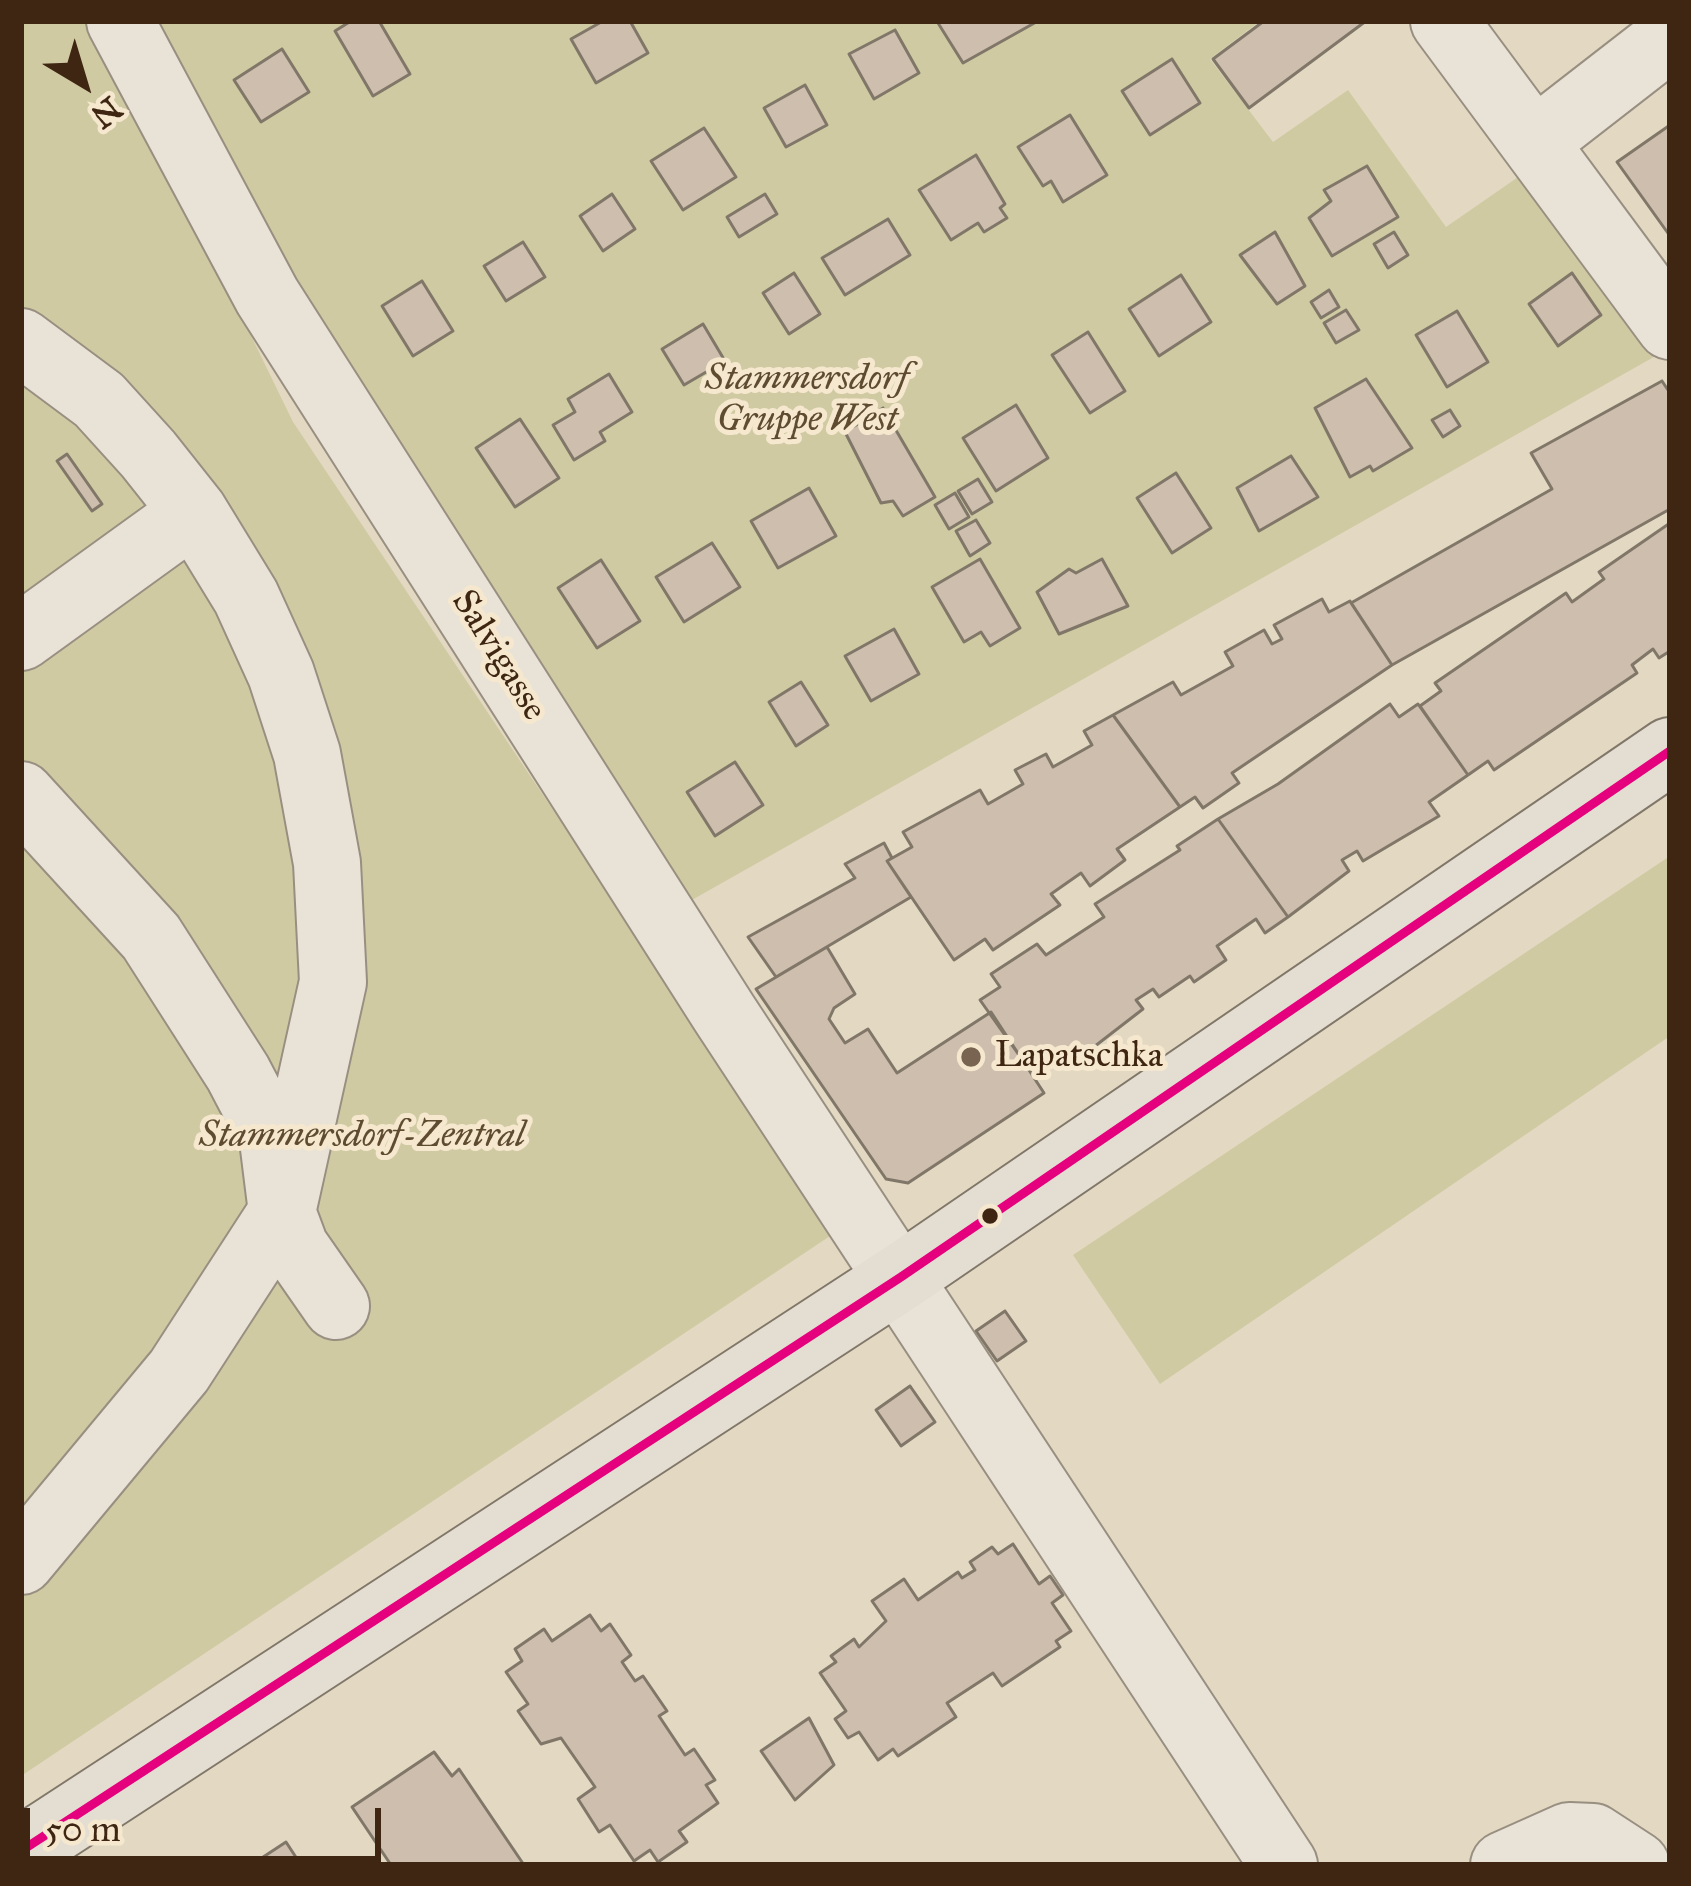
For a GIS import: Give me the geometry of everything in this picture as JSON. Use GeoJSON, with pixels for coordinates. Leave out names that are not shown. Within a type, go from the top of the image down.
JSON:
{"type":"FeatureCollection","features":[{"type":"Feature","properties":{"kind":"main road"},"geometry":{"type":"LineString","coordinates":[[21,1851],[901,1276],[1670,751]]}},
{"type":"Feature","properties":{"kind":"street","name":"Salvigasse"},"geometry":{"type":"LineString","coordinates":[[120,21],[267,296],[724,1013],[1284,1865]]}},
{"type":"Feature","properties":{"kind":"street"},"geometry":{"type":"LineString","coordinates":[[1444,21],[1670,326]]}},
{"type":"Feature","properties":{"kind":"street"},"geometry":{"type":"LineString","coordinates":[[1536,141],[1670,37]]}},
{"type":"Feature","properties":{"kind":"street"},"geometry":{"type":"LineString","coordinates":[[21,342],[98,400],[194,512],[245,597],[280,674],[307,754],[327,863],[333,982],[282,1212],[179,1371],[21,1561]]}},
{"type":"Feature","properties":{"kind":"street"},"geometry":{"type":"LineString","coordinates":[[21,637],[194,512]]}},
{"type":"Feature","properties":{"kind":"street"},"geometry":{"type":"LineString","coordinates":[[21,795],[151,937],[238,1073],[273,1140],[282,1212],[295,1246],[336,1306]]}},
{"type":"Feature","properties":{"kind":"street"},"geometry":{"type":"LineString","coordinates":[[1504,1865],[1569,1836],[1593,1837],[1636,1865]]}},
{"type":"Feature","properties":{"kind":"green space","name":"Stammersdorf-Zentral"},"geometry":{"type":"Polygon","coordinates":[[[21,21],[98,21],[293,422],[836,1232],[21,1776],[21,21]]]}},
{"type":"Feature","properties":{"kind":"green space","name":"Stammersdorf Gruppe West"},"geometry":{"type":"Polygon","coordinates":[[[143,21],[1260,21],[1210,59],[1273,142],[1348,90],[1446,227],[1537,164],[1668,349],[683,905],[285,286],[143,21]]]}},
{"type":"Feature","properties":{"kind":"green space"},"geometry":{"type":"Polygon","coordinates":[[[1670,856],[1670,1036],[1160,1384],[1073,1255],[1670,856]]]}},
{"type":"Feature","properties":{"kind":"building"},"geometry":{"type":"Polygon","coordinates":[[[351,21],[379,21],[410,74],[373,96],[335,31],[351,21]]]}},
{"type":"Feature","properties":{"kind":"building"},"geometry":{"type":"Polygon","coordinates":[[[603,21],[630,21],[648,53],[596,83],[571,39],[603,21]]]}},
{"type":"Feature","properties":{"kind":"building"},"geometry":{"type":"Polygon","coordinates":[[[1038,21],[963,63],[938,23],[1038,21]]]}},
{"type":"Feature","properties":{"kind":"building"},"geometry":{"type":"Polygon","coordinates":[[[1264,21],[1366,21],[1249,108],[1213,59],[1264,21]]]}},
{"type":"Feature","properties":{"kind":"building"},"geometry":{"type":"Polygon","coordinates":[[[895,30],[919,73],[874,99],[849,54],[895,30]]]}},
{"type":"Feature","properties":{"kind":"building"},"geometry":{"type":"Polygon","coordinates":[[[282,49],[309,92],[261,122],[234,80],[282,49]]]}},
{"type":"Feature","properties":{"kind":"building"},"geometry":{"type":"Polygon","coordinates":[[[1172,59],[1200,103],[1150,135],[1122,91],[1172,59]]]}},
{"type":"Feature","properties":{"kind":"building"},"geometry":{"type":"Polygon","coordinates":[[[805,85],[827,125],[786,147],[764,108],[805,85]]]}},
{"type":"Feature","properties":{"kind":"building"},"geometry":{"type":"Polygon","coordinates":[[[1070,115],[1107,175],[1063,202],[1051,181],[1043,186],[1018,147],[1070,115]]]}},
{"type":"Feature","properties":{"kind":"building"},"geometry":{"type":"Polygon","coordinates":[[[1670,125],[1670,236],[1617,162],[1670,125]]]}},
{"type":"Feature","properties":{"kind":"building"},"geometry":{"type":"Polygon","coordinates":[[[704,128],[736,177],[683,210],[651,161],[704,128]]]}},
{"type":"Feature","properties":{"kind":"building"},"geometry":{"type":"Polygon","coordinates":[[[976,155],[1005,204],[1000,208],[1007,218],[984,232],[978,223],[951,240],[919,190],[976,155]]]}},
{"type":"Feature","properties":{"kind":"building"},"geometry":{"type":"Polygon","coordinates":[[[1367,166],[1398,217],[1332,256],[1309,218],[1331,201],[1324,190],[1367,166]]]}},
{"type":"Feature","properties":{"kind":"building"},"geometry":{"type":"Polygon","coordinates":[[[612,194],[635,229],[603,251],[580,216],[612,194]]]}},
{"type":"Feature","properties":{"kind":"building"},"geometry":{"type":"Polygon","coordinates":[[[765,194],[777,214],[739,237],[727,217],[765,194]]]}},
{"type":"Feature","properties":{"kind":"building"},"geometry":{"type":"Polygon","coordinates":[[[888,219],[910,255],[845,295],[822,258],[888,219]]]}},
{"type":"Feature","properties":{"kind":"building"},"geometry":{"type":"Polygon","coordinates":[[[1275,232],[1305,286],[1277,304],[1240,255],[1275,232]]]}},
{"type":"Feature","properties":{"kind":"building"},"geometry":{"type":"Polygon","coordinates":[[[1394,232],[1408,255],[1388,268],[1374,244],[1394,232]]]}},
{"type":"Feature","properties":{"kind":"building"},"geometry":{"type":"Polygon","coordinates":[[[523,242],[545,277],[506,301],[484,266],[523,242]]]}},
{"type":"Feature","properties":{"kind":"building"},"geometry":{"type":"Polygon","coordinates":[[[794,273],[820,314],[789,334],[763,293],[794,273]]]}},
{"type":"Feature","properties":{"kind":"building"},"geometry":{"type":"Polygon","coordinates":[[[1572,273],[1601,315],[1558,346],[1529,304],[1572,273]]]}},
{"type":"Feature","properties":{"kind":"building"},"geometry":{"type":"Polygon","coordinates":[[[1181,275],[1211,322],[1159,356],[1129,309],[1181,275]]]}},
{"type":"Feature","properties":{"kind":"building"},"geometry":{"type":"Polygon","coordinates":[[[422,281],[453,331],[413,356],[382,306],[422,281]]]}},
{"type":"Feature","properties":{"kind":"building"},"geometry":{"type":"Polygon","coordinates":[[[1329,290],[1339,307],[1321,318],[1311,302],[1329,290]]]}},
{"type":"Feature","properties":{"kind":"building"},"geometry":{"type":"Polygon","coordinates":[[[1346,310],[1359,330],[1336,343],[1324,323],[1346,310]]]}},
{"type":"Feature","properties":{"kind":"building"},"geometry":{"type":"Polygon","coordinates":[[[1457,311],[1488,362],[1447,387],[1416,335],[1457,311]]]}},
{"type":"Feature","properties":{"kind":"building"},"geometry":{"type":"Polygon","coordinates":[[[703,324],[725,361],[684,385],[662,349],[703,324]]]}},
{"type":"Feature","properties":{"kind":"building"},"geometry":{"type":"Polygon","coordinates":[[[1088,332],[1125,391],[1090,413],[1052,355],[1088,332]]]}},
{"type":"Feature","properties":{"kind":"building"},"geometry":{"type":"Polygon","coordinates":[[[609,374],[632,412],[600,432],[605,441],[574,460],[553,425],[575,412],[568,399],[609,374]]]}},
{"type":"Feature","properties":{"kind":"building"},"geometry":{"type":"Polygon","coordinates":[[[1366,379],[1412,448],[1373,471],[1370,466],[1350,477],[1315,408],[1366,379]]]}},
{"type":"Feature","properties":{"kind":"building"},"geometry":{"type":"Polygon","coordinates":[[[1662,381],[1670,393],[1670,509],[1392,665],[1351,603],[1552,489],[1531,453],[1662,381]]]}},
{"type":"Feature","properties":{"kind":"building"},"geometry":{"type":"Polygon","coordinates":[[[1016,405],[1048,458],[996,491],[963,438],[1016,405]]]}},
{"type":"Feature","properties":{"kind":"building"},"geometry":{"type":"Polygon","coordinates":[[[883,408],[935,497],[903,516],[893,501],[881,503],[845,432],[883,408]]]}},
{"type":"Feature","properties":{"kind":"building"},"geometry":{"type":"Polygon","coordinates":[[[1450,410],[1460,426],[1443,437],[1432,420],[1450,410]]]}},
{"type":"Feature","properties":{"kind":"building"},"geometry":{"type":"Polygon","coordinates":[[[520,419],[559,478],[515,507],[476,448],[520,419]]]}},
{"type":"Feature","properties":{"kind":"building"},"geometry":{"type":"Polygon","coordinates":[[[67,454],[102,504],[92,511],[57,461],[67,454]]]}},
{"type":"Feature","properties":{"kind":"building"},"geometry":{"type":"Polygon","coordinates":[[[1291,456],[1318,497],[1259,531],[1237,488],[1291,456]]]}},
{"type":"Feature","properties":{"kind":"building"},"geometry":{"type":"Polygon","coordinates":[[[1176,473],[1211,528],[1172,553],[1137,498],[1176,473]]]}},
{"type":"Feature","properties":{"kind":"building"},"geometry":{"type":"Polygon","coordinates":[[[978,479],[992,502],[972,514],[958,491],[978,479]]]}},
{"type":"Feature","properties":{"kind":"building"},"geometry":{"type":"Polygon","coordinates":[[[809,488],[836,536],[778,568],[751,521],[809,488]]]}},
{"type":"Feature","properties":{"kind":"building"},"geometry":{"type":"Polygon","coordinates":[[[955,493],[969,517],[949,529],[935,505],[955,493]]]}},
{"type":"Feature","properties":{"kind":"building"},"geometry":{"type":"Polygon","coordinates":[[[976,520],[990,543],[970,556],[956,531],[976,520]]]}},
{"type":"Feature","properties":{"kind":"building"},"geometry":{"type":"Polygon","coordinates":[[[1670,523],[1670,651],[1659,658],[1653,649],[1632,665],[1637,673],[1494,770],[1488,761],[1468,775],[1420,706],[1441,691],[1435,683],[1566,593],[1572,602],[1604,579],[1599,572],[1670,523]]]}},
{"type":"Feature","properties":{"kind":"building"},"geometry":{"type":"Polygon","coordinates":[[[712,543],[740,587],[684,622],[656,577],[712,543]]]}},
{"type":"Feature","properties":{"kind":"building"},"geometry":{"type":"Polygon","coordinates":[[[980,559],[1020,628],[990,646],[981,632],[964,642],[932,587],[980,559]]]}},
{"type":"Feature","properties":{"kind":"building"},"geometry":{"type":"Polygon","coordinates":[[[1102,559],[1128,606],[1059,634],[1037,592],[1069,569],[1076,573],[1102,559]]]}},
{"type":"Feature","properties":{"kind":"building"},"geometry":{"type":"Polygon","coordinates":[[[601,560],[640,621],[597,648],[558,588],[601,560]]]}},
{"type":"Feature","properties":{"kind":"building"},"geometry":{"type":"Polygon","coordinates":[[[1322,599],[1329,612],[1350,601],[1392,665],[1232,773],[1239,783],[1203,808],[1195,797],[1180,807],[1113,715],[1173,682],[1181,695],[1233,666],[1225,652],[1264,630],[1272,644],[1282,639],[1274,625],[1322,599]]]}},
{"type":"Feature","properties":{"kind":"building"},"geometry":{"type":"Polygon","coordinates":[[[894,629],[919,674],[871,701],[845,656],[894,629]]]}},
{"type":"Feature","properties":{"kind":"building"},"geometry":{"type":"Polygon","coordinates":[[[801,682],[828,725],[796,746],[769,702],[801,682]]]}},
{"type":"Feature","properties":{"kind":"building"},"geometry":{"type":"Polygon","coordinates":[[[1390,704],[1399,717],[1418,704],[1468,775],[1429,802],[1439,816],[1363,861],[1357,851],[1342,860],[1349,871],[1288,917],[1218,819],[1278,784],[1390,704]]]}},
{"type":"Feature","properties":{"kind":"building"},"geometry":{"type":"Polygon","coordinates":[[[1113,715],[1180,807],[1117,849],[1125,860],[1090,886],[1081,873],[1051,894],[1060,905],[993,950],[985,939],[954,960],[887,861],[912,847],[903,832],[980,790],[988,804],[1023,784],[1015,770],[1046,754],[1053,767],[1092,745],[1084,731],[1113,715]]]}},
{"type":"Feature","properties":{"kind":"building"},"geometry":{"type":"Polygon","coordinates":[[[735,762],[763,805],[715,836],[687,792],[735,762]]]}},
{"type":"Feature","properties":{"kind":"building"},"geometry":{"type":"Polygon","coordinates":[[[1218,819],[1288,917],[1265,933],[1256,919],[1217,946],[1226,960],[1194,982],[1190,976],[1159,997],[1153,989],[1136,1000],[1143,1009],[1077,1060],[1067,1047],[1031,1072],[980,1000],[1000,987],[991,974],[1037,944],[1046,955],[1104,917],[1095,904],[1180,850],[1177,846],[1218,819]]]}},
{"type":"Feature","properties":{"kind":"building"},"geometry":{"type":"Polygon","coordinates":[[[884,843],[892,858],[887,861],[911,897],[776,977],[748,937],[855,878],[845,864],[884,843]]]}},
{"type":"Feature","properties":{"kind":"building","name":"Lapatschka"},"geometry":{"type":"Polygon","coordinates":[[[827,947],[855,994],[834,1008],[829,1019],[845,1043],[868,1029],[897,1073],[991,1012],[1044,1093],[908,1183],[886,1179],[756,989],[827,947]]]}},
{"type":"Feature","properties":{"kind":"building"},"geometry":{"type":"Polygon","coordinates":[[[1005,1311],[1026,1341],[997,1361],[976,1331],[1005,1311]]]}},
{"type":"Feature","properties":{"kind":"building"},"geometry":{"type":"Polygon","coordinates":[[[910,1386],[935,1422],[901,1446],[876,1410],[910,1386]]]}},
{"type":"Feature","properties":{"kind":"building"},"geometry":{"type":"Polygon","coordinates":[[[1013,1544],[1039,1584],[1050,1576],[1063,1595],[1052,1603],[1071,1631],[1056,1641],[1060,1647],[1002,1686],[993,1673],[947,1703],[956,1717],[898,1756],[893,1749],[878,1760],[859,1732],[848,1738],[835,1719],[846,1711],[820,1673],[836,1662],[831,1656],[854,1639],[859,1647],[886,1621],[872,1601],[904,1579],[918,1600],[958,1572],[962,1578],[975,1570],[970,1562],[992,1547],[998,1554],[1013,1544]]]}},
{"type":"Feature","properties":{"kind":"building"},"geometry":{"type":"Polygon","coordinates":[[[590,1615],[601,1631],[610,1624],[631,1655],[622,1662],[635,1681],[643,1676],[667,1711],[659,1716],[685,1755],[694,1749],[715,1780],[706,1785],[718,1803],[679,1831],[687,1842],[658,1862],[650,1850],[634,1861],[610,1825],[599,1832],[578,1799],[595,1787],[561,1738],[541,1744],[518,1711],[528,1704],[506,1672],[522,1661],[515,1649],[544,1629],[552,1641],[590,1615]]]}},
{"type":"Feature","properties":{"kind":"building"},"geometry":{"type":"Polygon","coordinates":[[[809,1718],[834,1765],[795,1800],[761,1751],[809,1718]]]}},
{"type":"Feature","properties":{"kind":"building"},"geometry":{"type":"Polygon","coordinates":[[[434,1752],[452,1776],[459,1769],[524,1865],[391,1865],[352,1807],[434,1752]]]}},
{"type":"Feature","properties":{"kind":"building"},"geometry":{"type":"Polygon","coordinates":[[[286,1842],[301,1865],[251,1865],[286,1842]]]}},
{"type":"Feature","properties":{"kind":"transit line"},"geometry":{"type":"LineString","coordinates":[[21,1851],[901,1277],[1670,751]]}},
{"type":"Feature","properties":{"kind":"place","name":"Lapatschka"},"geometry":{"type":"Point","coordinates":[971,1057]}}]}
